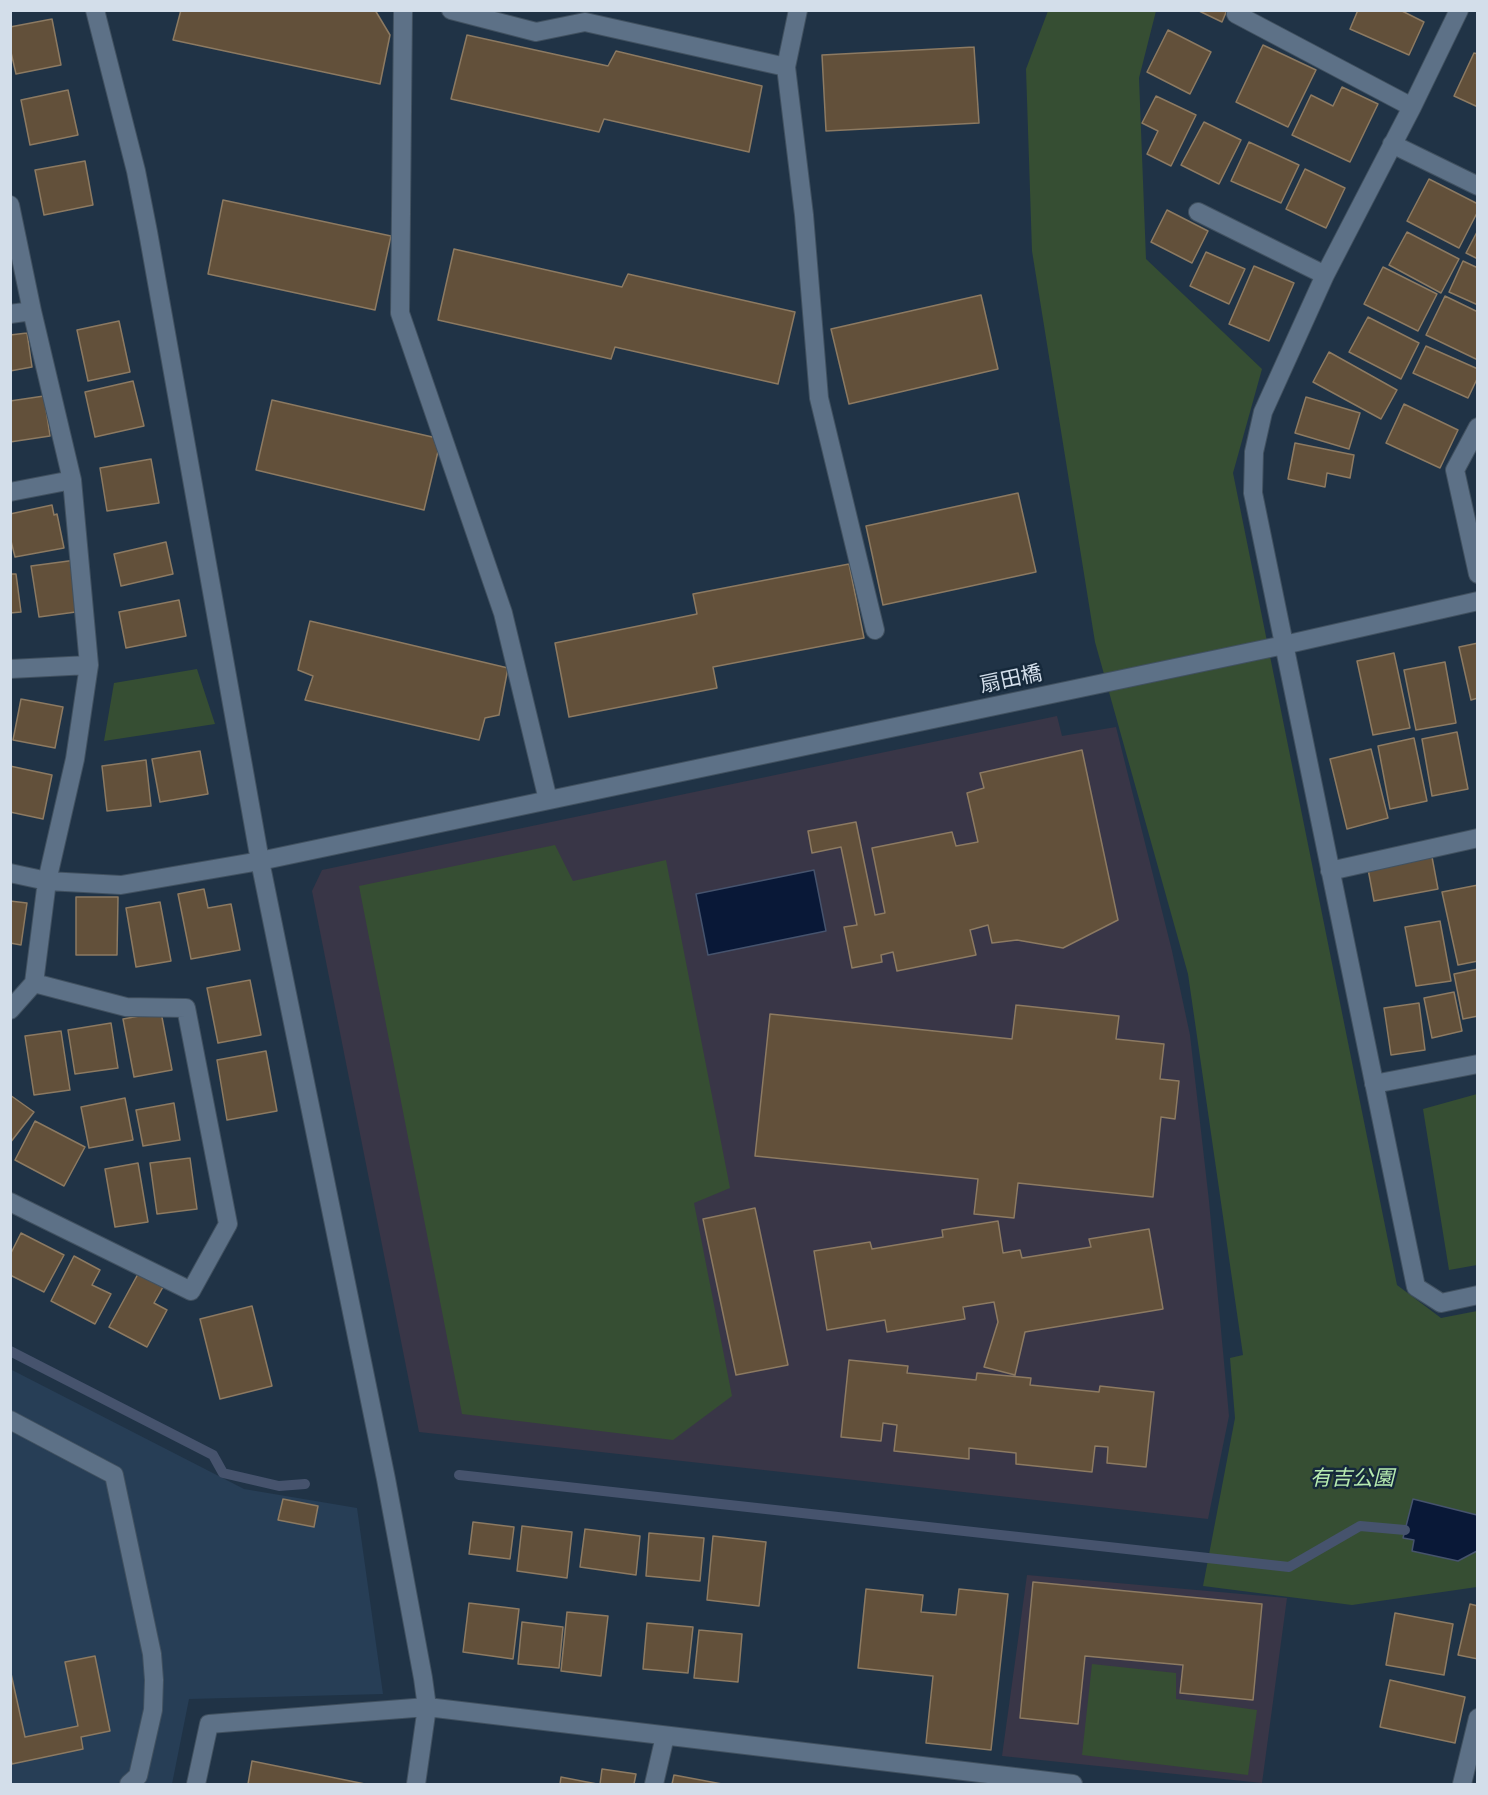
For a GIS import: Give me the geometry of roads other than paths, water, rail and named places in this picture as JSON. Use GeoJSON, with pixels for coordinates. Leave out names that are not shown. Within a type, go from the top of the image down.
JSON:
{"type":"FeatureCollection","features":[{"type":"Feature","properties":{"kind":"street"},"geometry":{"type":"LineString","coordinates":[[95,10],[136,171],[260,861],[386,1479],[427,1707],[416,1785]]}},
{"type":"Feature","properties":{"kind":"street"},"geometry":{"type":"LineString","coordinates":[[403,10],[400,313],[503,614],[548,800]]}},
{"type":"Feature","properties":{"kind":"street"},"geometry":{"type":"LineString","coordinates":[[451,10],[536,32],[585,22],[786,67]]}},
{"type":"Feature","properties":{"kind":"street"},"geometry":{"type":"LineString","coordinates":[[798,10],[786,67],[804,215],[819,398],[875,630]]}},
{"type":"Feature","properties":{"kind":"street"},"geometry":{"type":"LineString","coordinates":[[1459,10],[1412,107],[1324,275],[1263,412],[1254,452],[1253,493],[1416,1287],[1441,1303],[1478,1295]]}},
{"type":"Feature","properties":{"kind":"street"},"geometry":{"type":"LineString","coordinates":[[1236,14],[1412,107]]}},
{"type":"Feature","properties":{"kind":"street"},"geometry":{"type":"LineString","coordinates":[[1392,144],[1478,186]]}},
{"type":"Feature","properties":{"kind":"street"},"geometry":{"type":"LineString","coordinates":[[10,205],[32,311],[72,480],[89,665],[75,759],[47,881],[34,983],[10,1010]]}},
{"type":"Feature","properties":{"kind":"street"},"geometry":{"type":"LineString","coordinates":[[1198,213],[1324,275]]}},
{"type":"Feature","properties":{"kind":"street"},"geometry":{"type":"LineString","coordinates":[[10,314],[32,311]]}},
{"type":"Feature","properties":{"kind":"street"},"geometry":{"type":"LineString","coordinates":[[1478,427],[1455,470],[1478,574]]}},
{"type":"Feature","properties":{"kind":"street"},"geometry":{"type":"LineString","coordinates":[[10,492],[72,480]]}},
{"type":"Feature","properties":{"kind":"street","name":"扇田橋"},"geometry":{"type":"LineString","coordinates":[[10,873],[47,881],[121,885],[260,861],[1284,645],[1478,601]]}},
{"type":"Feature","properties":{"kind":"street"},"geometry":{"type":"LineString","coordinates":[[10,669],[89,665]]}},
{"type":"Feature","properties":{"kind":"street"},"geometry":{"type":"LineString","coordinates":[[1330,871],[1478,838]]}},
{"type":"Feature","properties":{"kind":"street"},"geometry":{"type":"LineString","coordinates":[[10,1202],[191,1291],[228,1224],[186,1008],[126,1007],[34,983]]}},
{"type":"Feature","properties":{"kind":"street"},"geometry":{"type":"LineString","coordinates":[[1374,1084],[1478,1064]]}},
{"type":"Feature","properties":{"kind":"street"},"geometry":{"type":"LineString","coordinates":[[10,1420],[114,1475],[152,1654],[154,1680],[153,1710],[138,1776],[129,1785]]}},
{"type":"Feature","properties":{"kind":"street"},"geometry":{"type":"LineString","coordinates":[[196,1785],[209,1724],[427,1707],[1073,1785]]}},
{"type":"Feature","properties":{"kind":"street"},"geometry":{"type":"LineString","coordinates":[[1462,1785],[1478,1718]]}},
{"type":"Feature","properties":{"kind":"street"},"geometry":{"type":"LineString","coordinates":[[654,1785],[665,1736]]}},
{"type":"Feature","properties":{"kind":"waterway"},"geometry":{"type":"LineString","coordinates":[[10,1351],[213,1455],[223,1473],[279,1486],[305,1484]]}},
{"type":"Feature","properties":{"kind":"waterway"},"geometry":{"type":"LineString","coordinates":[[459,1475],[1289,1567],[1360,1526],[1405,1530]]}},
{"type":"Feature","properties":{"kind":"park label","name":"有吉公園"},"geometry":{"type":"Point","coordinates":[1352,1479]}}]}
